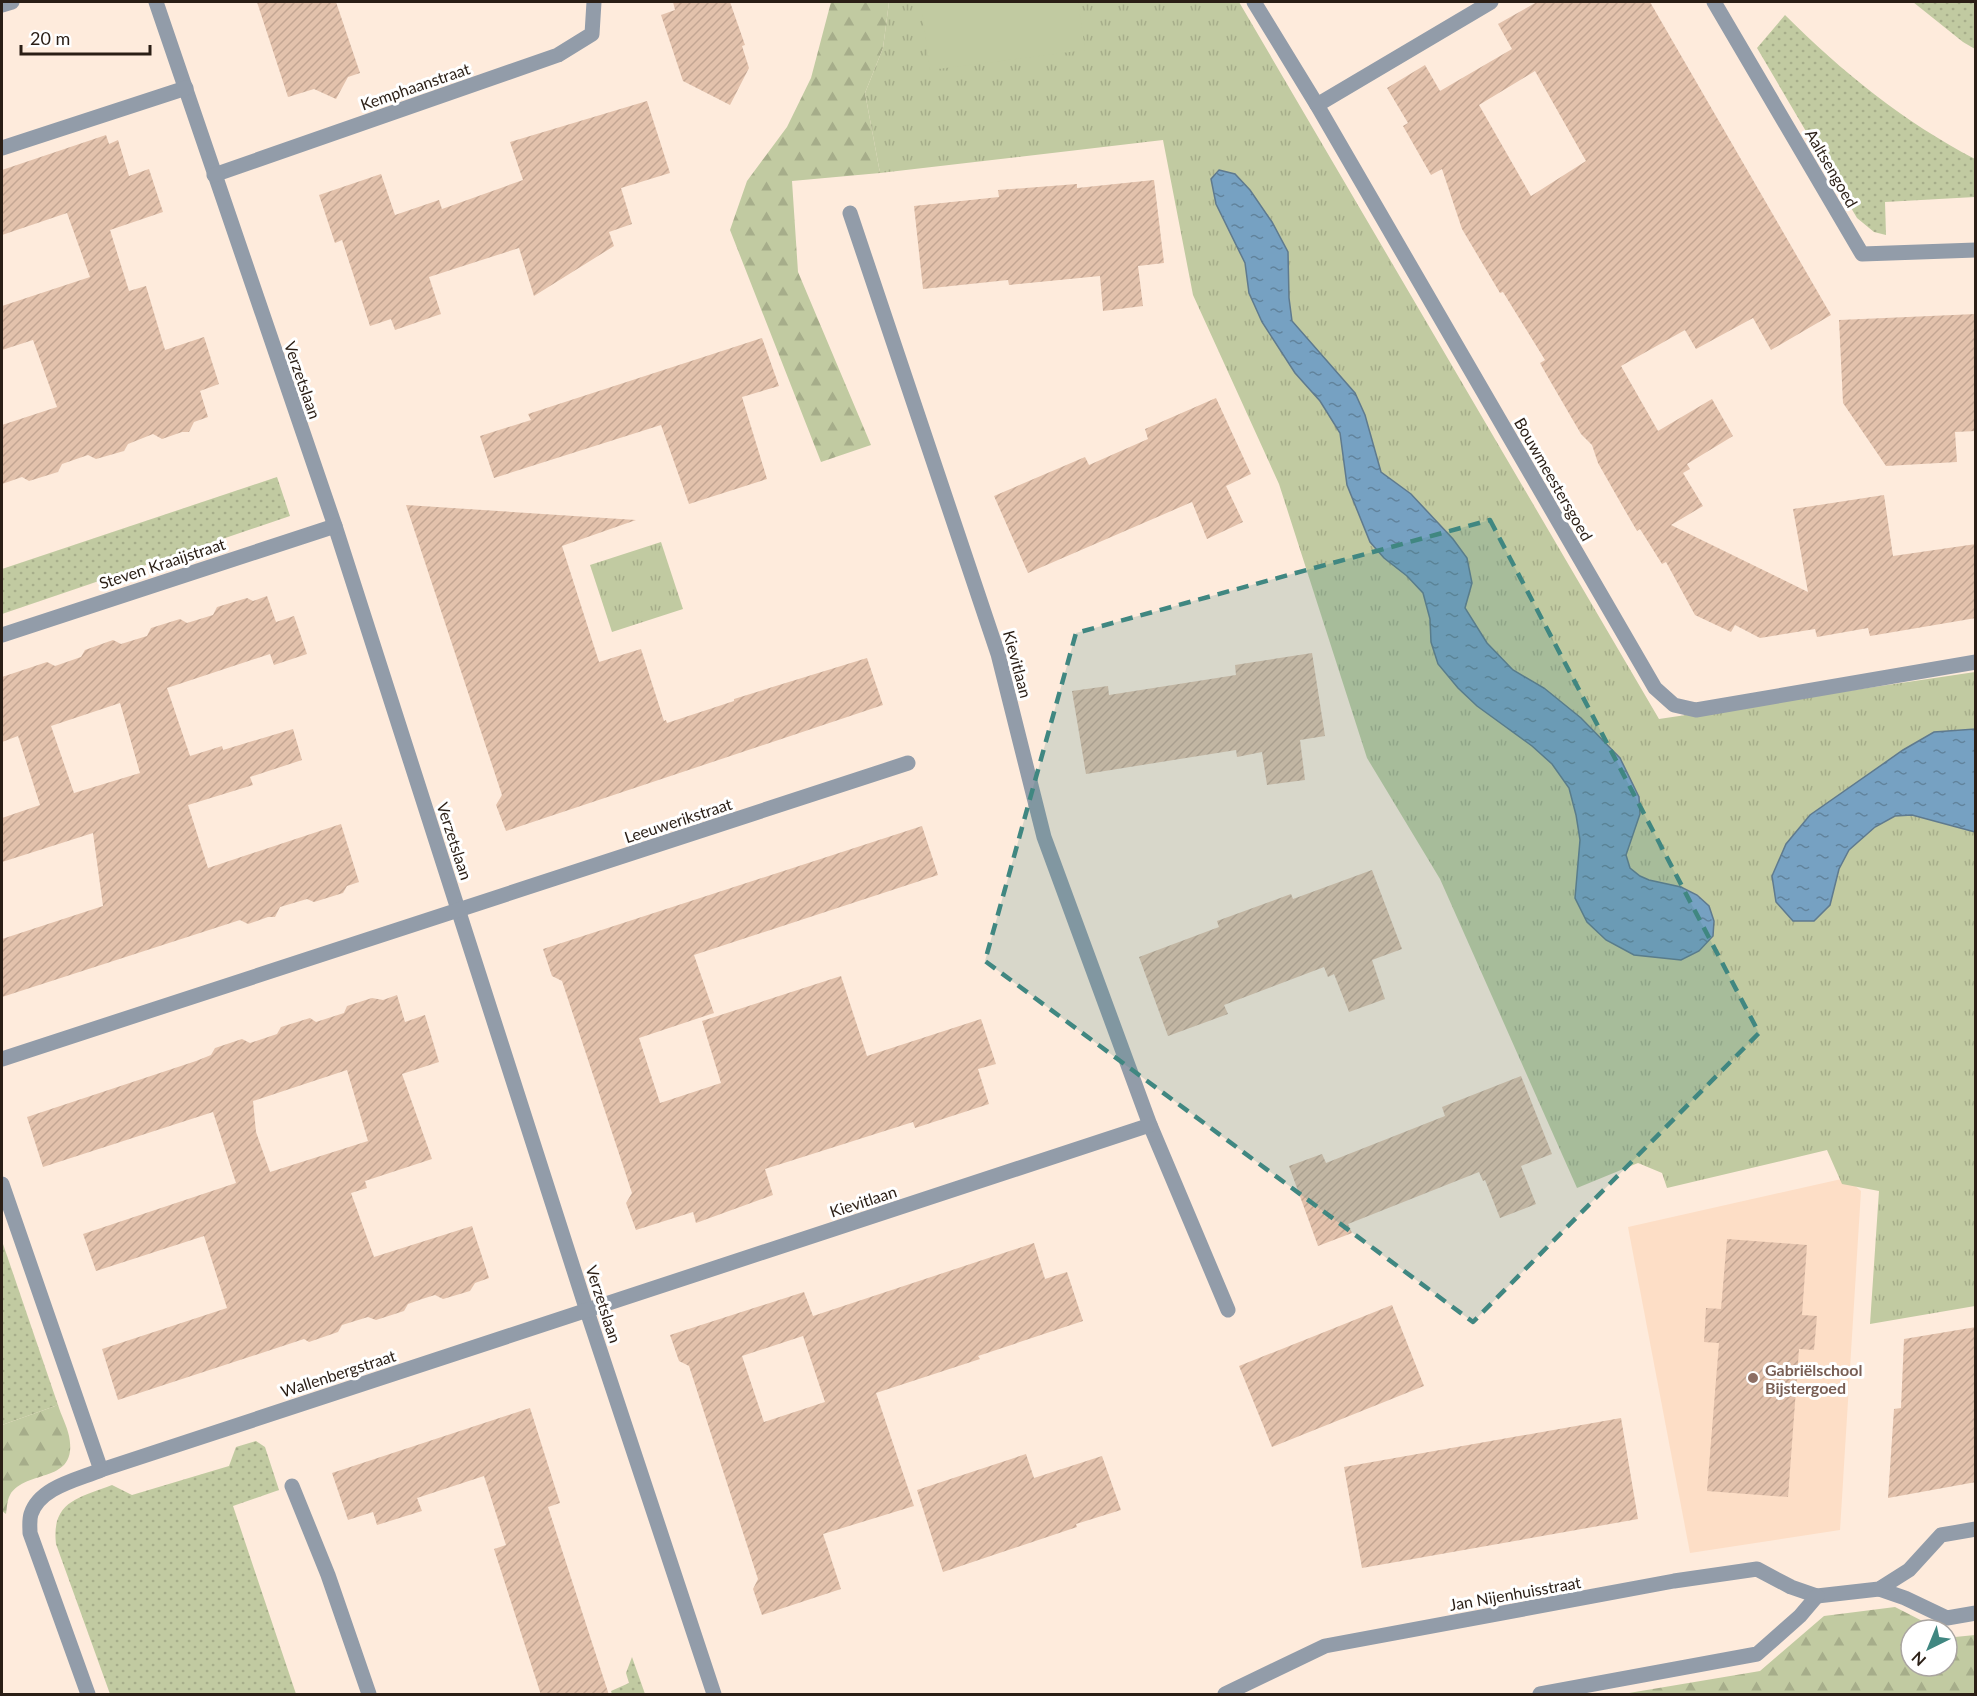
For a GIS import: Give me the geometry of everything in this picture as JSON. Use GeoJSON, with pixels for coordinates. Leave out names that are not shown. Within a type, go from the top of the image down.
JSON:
{"type":"FeatureCollection","features":[{"type":"Feature","properties":{"kind":"street"},"geometry":{"type":"LineString","coordinates":[[2,5],[12,2]]}},
{"type":"Feature","properties":{"kind":"street","name":"Verzetslaan"},"geometry":{"type":"LineString","coordinates":[[156,2],[334,526],[587,1311],[714,1695]]}},
{"type":"Feature","properties":{"kind":"street","name":"Kemphaanstraat"},"geometry":{"type":"LineString","coordinates":[[214,175],[558,55],[592,34],[594,2]]}},
{"type":"Feature","properties":{"kind":"street","name":"Bouwmeestersgoed"},"geometry":{"type":"LineString","coordinates":[[1254,2],[1317,105],[1655,688],[1674,705],[1696,710],[1976,662]]}},
{"type":"Feature","properties":{"kind":"street"},"geometry":{"type":"LineString","coordinates":[[1317,105],[1491,2]]}},
{"type":"Feature","properties":{"kind":"street","name":"Aaltsengoed"},"geometry":{"type":"LineString","coordinates":[[1714,2],[1862,255],[1976,250]]}},
{"type":"Feature","properties":{"kind":"street"},"geometry":{"type":"LineString","coordinates":[[2,148],[186,88]]}},
{"type":"Feature","properties":{"kind":"street","name":"Kievitlaan"},"geometry":{"type":"LineString","coordinates":[[850,213],[998,654],[1044,837],[1150,1125],[1228,1310]]}},
{"type":"Feature","properties":{"kind":"street","name":"Steven Kraaijstraat"},"geometry":{"type":"LineString","coordinates":[[2,635],[334,526]]}},
{"type":"Feature","properties":{"kind":"street","name":"Leeuwerikstraat"},"geometry":{"type":"LineString","coordinates":[[458,910],[908,763]]}},
{"type":"Feature","properties":{"kind":"street"},"geometry":{"type":"LineString","coordinates":[[2,1059],[458,910]]}},
{"type":"Feature","properties":{"kind":"street","name":"Kievitlaan"},"geometry":{"type":"LineString","coordinates":[[587,1311],[1150,1125]]}},
{"type":"Feature","properties":{"kind":"street"},"geometry":{"type":"LineString","coordinates":[[2,1184],[101,1470]]}},
{"type":"Feature","properties":{"kind":"street","name":"Wallenbergstraat"},"geometry":{"type":"LineString","coordinates":[[88,1695],[30,1533],[31,1516],[38,1501],[51,1490],[101,1470],[301,1403],[587,1311]]}},
{"type":"Feature","properties":{"kind":"street"},"geometry":{"type":"LineString","coordinates":[[292,1486],[328,1575],[369,1695]]}},
{"type":"Feature","properties":{"kind":"street","name":"Jan Nijenhuisstraat"},"geometry":{"type":"LineString","coordinates":[[1879,1589],[1909,1570],[1941,1534],[1976,1529]]}},
{"type":"Feature","properties":{"kind":"street","name":"Jan Nijenhuisstraat"},"geometry":{"type":"LineString","coordinates":[[1225,1695],[1325,1646],[1674,1581],[1757,1569],[1791,1587],[1817,1596],[1879,1589],[1905,1598],[1947,1618],[1976,1613]]}},
{"type":"Feature","properties":{"kind":"street"},"geometry":{"type":"LineString","coordinates":[[1540,1695],[1757,1654],[1800,1616],[1817,1596]]}},
{"type":"Feature","properties":{"kind":"highlighted area"},"geometry":{"type":"Polygon","coordinates":[[[1490,520],[1759,1033],[1473,1322],[985,961],[1076,633],[1490,520]]]}},
{"type":"Feature","properties":{"kind":"shaded area","name":"Gabriëlschool Bijstergoed"},"geometry":{"type":"Polygon","coordinates":[[[1846,1178],[1861,1191],[1840,1530],[1690,1553],[1628,1227],[1846,1178]]]}},
{"type":"Feature","properties":{"kind":"green space"},"geometry":{"type":"Polygon","coordinates":[[[831,2],[889,2],[883,48],[865,93],[880,173],[792,181],[798,272],[871,445],[821,462],[730,230],[747,181],[787,127],[811,78],[831,2]]]}},
{"type":"Feature","properties":{"kind":"green space"},"geometry":{"type":"Polygon","coordinates":[[[889,2],[1239,2],[1659,719],[1975,672],[1975,1306],[1870,1324],[1879,1191],[1842,1184],[1827,1150],[1667,1188],[1662,1173],[1638,1163],[1577,1188],[1440,879],[1367,758],[1279,484],[1193,295],[1163,140],[880,173],[865,93],[883,48],[889,2]]]}},
{"type":"Feature","properties":{"kind":"green space"},"geometry":{"type":"Polygon","coordinates":[[[921,2],[1078,2],[1085,50],[930,70],[921,2]]]}},
{"type":"Feature","properties":{"kind":"green space"},"geometry":{"type":"Polygon","coordinates":[[[1913,2],[1975,2],[1975,49],[1963,42],[1913,2]]]}},
{"type":"Feature","properties":{"kind":"green space"},"geometry":{"type":"Polygon","coordinates":[[[1785,15],[1851,76],[1923,129],[1975,159],[1975,197],[1885,202],[1886,235],[1874,232],[1857,218],[1757,48],[1785,15]]]}},
{"type":"Feature","properties":{"kind":"green space"},"geometry":{"type":"Polygon","coordinates":[[[277,477],[290,516],[2,614],[2,569],[277,477]]]}},
{"type":"Feature","properties":{"kind":"green space"},"geometry":{"type":"Polygon","coordinates":[[[661,542],[683,609],[612,632],[590,565],[661,542]]]}},
{"type":"Feature","properties":{"kind":"green space"},"geometry":{"type":"Polygon","coordinates":[[[2,1241],[58,1405],[2,1425],[2,1241]]]}},
{"type":"Feature","properties":{"kind":"green space"},"geometry":{"type":"Polygon","coordinates":[[[58,1405],[69,1436],[70,1451],[66,1462],[59,1469],[27,1481],[18,1487],[9,1497],[6,1514],[2,1511],[2,1425],[58,1405]]]}},
{"type":"Feature","properties":{"kind":"green space"},"geometry":{"type":"Polygon","coordinates":[[[256,1441],[265,1447],[279,1490],[233,1506],[296,1694],[110,1694],[56,1544],[58,1518],[70,1503],[78,1498],[112,1485],[132,1495],[229,1466],[236,1447],[256,1441]]]}},
{"type":"Feature","properties":{"kind":"green space"},"geometry":{"type":"Polygon","coordinates":[[[1895,1607],[1917,1618],[1899,1618],[1899,1678],[1959,1678],[1959,1637],[1975,1635],[1975,1694],[1623,1694],[1760,1671],[1824,1616],[1895,1607]]]}},
{"type":"Feature","properties":{"kind":"green space"},"geometry":{"type":"Polygon","coordinates":[[[632,1657],[645,1694],[612,1694],[611,1691],[629,1683],[626,1673],[632,1657]]]}},
{"type":"Feature","properties":{"kind":"water"},"geometry":{"type":"Polygon","coordinates":[[[1219,170],[1235,174],[1250,190],[1272,222],[1288,252],[1292,321],[1355,393],[1365,415],[1381,472],[1411,494],[1453,539],[1467,558],[1472,583],[1465,608],[1487,643],[1513,670],[1544,688],[1581,718],[1620,758],[1639,797],[1640,814],[1626,855],[1630,868],[1649,880],[1681,887],[1697,895],[1709,906],[1714,921],[1713,936],[1699,951],[1681,960],[1634,955],[1606,940],[1587,922],[1575,898],[1580,840],[1569,788],[1552,764],[1532,746],[1477,706],[1438,664],[1431,642],[1430,619],[1423,593],[1407,576],[1384,558],[1370,542],[1347,485],[1340,433],[1320,401],[1295,373],[1262,322],[1249,293],[1245,263],[1216,204],[1211,179],[1219,170]]]}},
{"type":"Feature","properties":{"kind":"water"},"geometry":{"type":"Polygon","coordinates":[[[1975,729],[1975,832],[1912,815],[1895,816],[1875,827],[1849,850],[1839,869],[1830,905],[1814,921],[1793,921],[1776,902],[1772,876],[1786,844],[1810,815],[1903,750],[1934,732],[1975,729]]]}},
{"type":"Feature","properties":{"kind":"building"},"geometry":{"type":"Polygon","coordinates":[[[257,2],[336,2],[360,73],[348,77],[336,99],[314,89],[288,97],[257,2]]]}},
{"type":"Feature","properties":{"kind":"building"},"geometry":{"type":"Polygon","coordinates":[[[673,2],[730,2],[745,45],[742,46],[749,68],[730,105],[683,81],[661,15],[675,10],[673,2]]]}},
{"type":"Feature","properties":{"kind":"building"},"geometry":{"type":"Polygon","coordinates":[[[1537,2],[1650,2],[1831,315],[1771,350],[1753,318],[1696,349],[1685,330],[1621,366],[1658,431],[1712,399],[1733,436],[1687,464],[1690,469],[1683,473],[1703,506],[1671,525],[1808,592],[1793,509],[1884,495],[1893,556],[1976,544],[1976,618],[1870,636],[1868,628],[1817,637],[1815,629],[1760,638],[1735,625],[1731,632],[1695,615],[1666,562],[1662,564],[1640,529],[1637,531],[1598,463],[1592,445],[1581,434],[1540,363],[1545,360],[1503,292],[1500,293],[1462,229],[1442,169],[1431,175],[1403,126],[1408,123],[1387,88],[1425,65],[1440,91],[1512,49],[1498,24],[1537,2]],[[1535,71],[1479,105],[1531,196],[1586,161],[1535,71]]]}},
{"type":"Feature","properties":{"kind":"building"},"geometry":{"type":"Polygon","coordinates":[[[647,101],[670,173],[621,188],[632,224],[609,232],[614,246],[534,296],[519,248],[429,277],[441,314],[395,330],[391,319],[370,326],[342,240],[335,243],[319,195],[381,174],[395,215],[439,200],[442,209],[523,180],[510,142],[647,101]]]}},
{"type":"Feature","properties":{"kind":"building"},"geometry":{"type":"Polygon","coordinates":[[[106,135],[109,144],[118,140],[129,176],[149,169],[163,212],[110,230],[129,291],[146,286],[165,350],[204,337],[219,384],[200,391],[208,417],[194,422],[189,432],[162,439],[153,434],[128,444],[124,451],[96,459],[88,455],[62,464],[58,472],[29,481],[22,477],[2,484],[2,425],[57,407],[33,340],[2,350],[2,306],[90,277],[67,213],[2,235],[2,170],[106,135]]]}},
{"type":"Feature","properties":{"kind":"building"},"geometry":{"type":"Polygon","coordinates":[[[1154,180],[1164,263],[1138,266],[1143,306],[1103,311],[1100,276],[1009,285],[1008,280],[923,289],[914,206],[999,197],[998,190],[1077,184],[1077,188],[1154,180]]]}},
{"type":"Feature","properties":{"kind":"building"},"geometry":{"type":"Polygon","coordinates":[[[1976,314],[1976,431],[1955,432],[1957,462],[1886,466],[1843,403],[1839,320],[1976,314]]]}},
{"type":"Feature","properties":{"kind":"building"},"geometry":{"type":"Polygon","coordinates":[[[762,338],[779,386],[742,397],[767,479],[689,504],[661,425],[494,478],[480,436],[531,420],[528,414],[762,338]]]}},
{"type":"Feature","properties":{"kind":"building"},"geometry":{"type":"Polygon","coordinates":[[[1216,398],[1251,474],[1226,486],[1243,522],[1207,539],[1192,502],[1028,573],[994,496],[1085,457],[1089,465],[1148,439],[1145,429],[1216,398]]]}},
{"type":"Feature","properties":{"kind":"building"},"geometry":{"type":"Polygon","coordinates":[[[406,505],[636,520],[562,546],[599,662],[641,649],[664,721],[666,720],[667,723],[734,701],[734,699],[867,658],[883,705],[506,831],[496,805],[502,795],[406,505]]]}},
{"type":"Feature","properties":{"kind":"building"},"geometry":{"type":"Polygon","coordinates":[[[267,596],[276,622],[294,616],[307,654],[274,665],[270,654],[167,688],[190,756],[222,746],[223,750],[293,729],[302,760],[250,777],[253,785],[188,805],[208,868],[341,824],[359,882],[347,886],[343,893],[314,902],[307,899],[280,907],[275,917],[248,924],[240,920],[2,997],[2,939],[103,906],[93,833],[2,862],[2,818],[40,805],[18,736],[2,742],[2,677],[47,662],[55,666],[81,657],[85,650],[113,640],[121,644],[147,636],[151,628],[180,619],[187,623],[213,615],[217,607],[247,598],[253,601],[267,596]],[[120,703],[51,726],[74,793],[140,773],[120,703]]]}},
{"type":"Feature","properties":{"kind":"building"},"geometry":{"type":"Polygon","coordinates":[[[1312,653],[1325,736],[1300,740],[1305,780],[1267,785],[1262,752],[1237,757],[1236,750],[1086,774],[1072,691],[1108,686],[1109,695],[1236,675],[1235,665],[1312,653]]]}},
{"type":"Feature","properties":{"kind":"building"},"geometry":{"type":"Polygon","coordinates":[[[922,826],[938,875],[694,955],[714,1013],[639,1038],[660,1103],[721,1083],[702,1021],[841,976],[867,1056],[981,1019],[996,1064],[978,1069],[989,1104],[915,1128],[913,1122],[765,1169],[773,1195],[696,1223],[693,1212],[636,1230],[626,1203],[632,1193],[562,981],[552,976],[543,949],[922,826]]]}},
{"type":"Feature","properties":{"kind":"building"},"geometry":{"type":"Polygon","coordinates":[[[1372,870],[1402,949],[1372,960],[1385,999],[1349,1012],[1334,974],[1328,977],[1324,967],[1224,1005],[1228,1014],[1168,1036],[1139,957],[1219,927],[1217,921],[1291,894],[1293,899],[1372,870]]]}},
{"type":"Feature","properties":{"kind":"building"},"geometry":{"type":"Polygon","coordinates":[[[397,995],[405,1022],[425,1015],[439,1062],[402,1074],[432,1159],[365,1181],[367,1188],[351,1193],[374,1257],[472,1226],[489,1278],[475,1283],[470,1291],[443,1299],[435,1295],[422,1299],[408,1304],[404,1311],[376,1320],[368,1317],[342,1325],[338,1332],[309,1342],[304,1339],[118,1400],[102,1349],[227,1308],[204,1236],[96,1271],[83,1234],[236,1183],[213,1112],[43,1167],[27,1117],[196,1061],[211,1055],[215,1048],[242,1039],[250,1043],[277,1034],[281,1027],[310,1018],[316,1022],[344,1013],[347,1006],[372,998],[383,1000],[397,995]],[[347,1070],[253,1101],[256,1132],[270,1172],[368,1141],[347,1070]]]}},
{"type":"Feature","properties":{"kind":"building"},"geometry":{"type":"Polygon","coordinates":[[[1521,1076],[1552,1154],[1521,1166],[1536,1204],[1500,1218],[1485,1180],[1483,1181],[1479,1172],[1348,1224],[1352,1233],[1318,1246],[1289,1166],[1322,1154],[1326,1163],[1445,1116],[1442,1107],[1521,1076]]]}},
{"type":"Feature","properties":{"kind":"building"},"geometry":{"type":"Polygon","coordinates":[[[1727,1239],[1807,1245],[1802,1315],[1817,1316],[1814,1350],[1799,1349],[1788,1497],[1707,1491],[1719,1343],[1704,1342],[1706,1308],[1721,1309],[1727,1239]]]}},
{"type":"Feature","properties":{"kind":"building"},"geometry":{"type":"Polygon","coordinates":[[[1034,1243],[1045,1279],[1067,1272],[1083,1321],[978,1356],[980,1359],[876,1393],[914,1506],[823,1534],[841,1589],[762,1615],[753,1589],[758,1579],[689,1366],[679,1361],[670,1335],[804,1292],[813,1316],[1034,1243]],[[803,1336],[742,1356],[764,1422],[825,1402],[803,1336]]]}},
{"type":"Feature","properties":{"kind":"building"},"geometry":{"type":"Polygon","coordinates":[[[1392,1305],[1424,1386],[1272,1447],[1239,1366],[1392,1305]]]}},
{"type":"Feature","properties":{"kind":"building"},"geometry":{"type":"Polygon","coordinates":[[[1976,1327],[1976,1482],[1888,1498],[1894,1409],[1901,1408],[1904,1339],[1976,1327]]]}},
{"type":"Feature","properties":{"kind":"building"},"geometry":{"type":"Polygon","coordinates":[[[530,1408],[560,1503],[548,1507],[609,1695],[541,1695],[494,1549],[506,1545],[484,1476],[417,1498],[422,1511],[377,1525],[373,1512],[348,1520],[332,1473],[530,1408]]]}},
{"type":"Feature","properties":{"kind":"building"},"geometry":{"type":"Polygon","coordinates":[[[1621,1418],[1638,1519],[1362,1568],[1344,1467],[1621,1418]]]}},
{"type":"Feature","properties":{"kind":"building"},"geometry":{"type":"Polygon","coordinates":[[[1026,1454],[1034,1478],[1102,1456],[1121,1510],[943,1572],[917,1490],[1026,1454]]]}},
{"type":"Feature","properties":{"kind":"place","name":"Gabriëlschool Bijstergoed"},"geometry":{"type":"Point","coordinates":[1753,1378]}}]}
